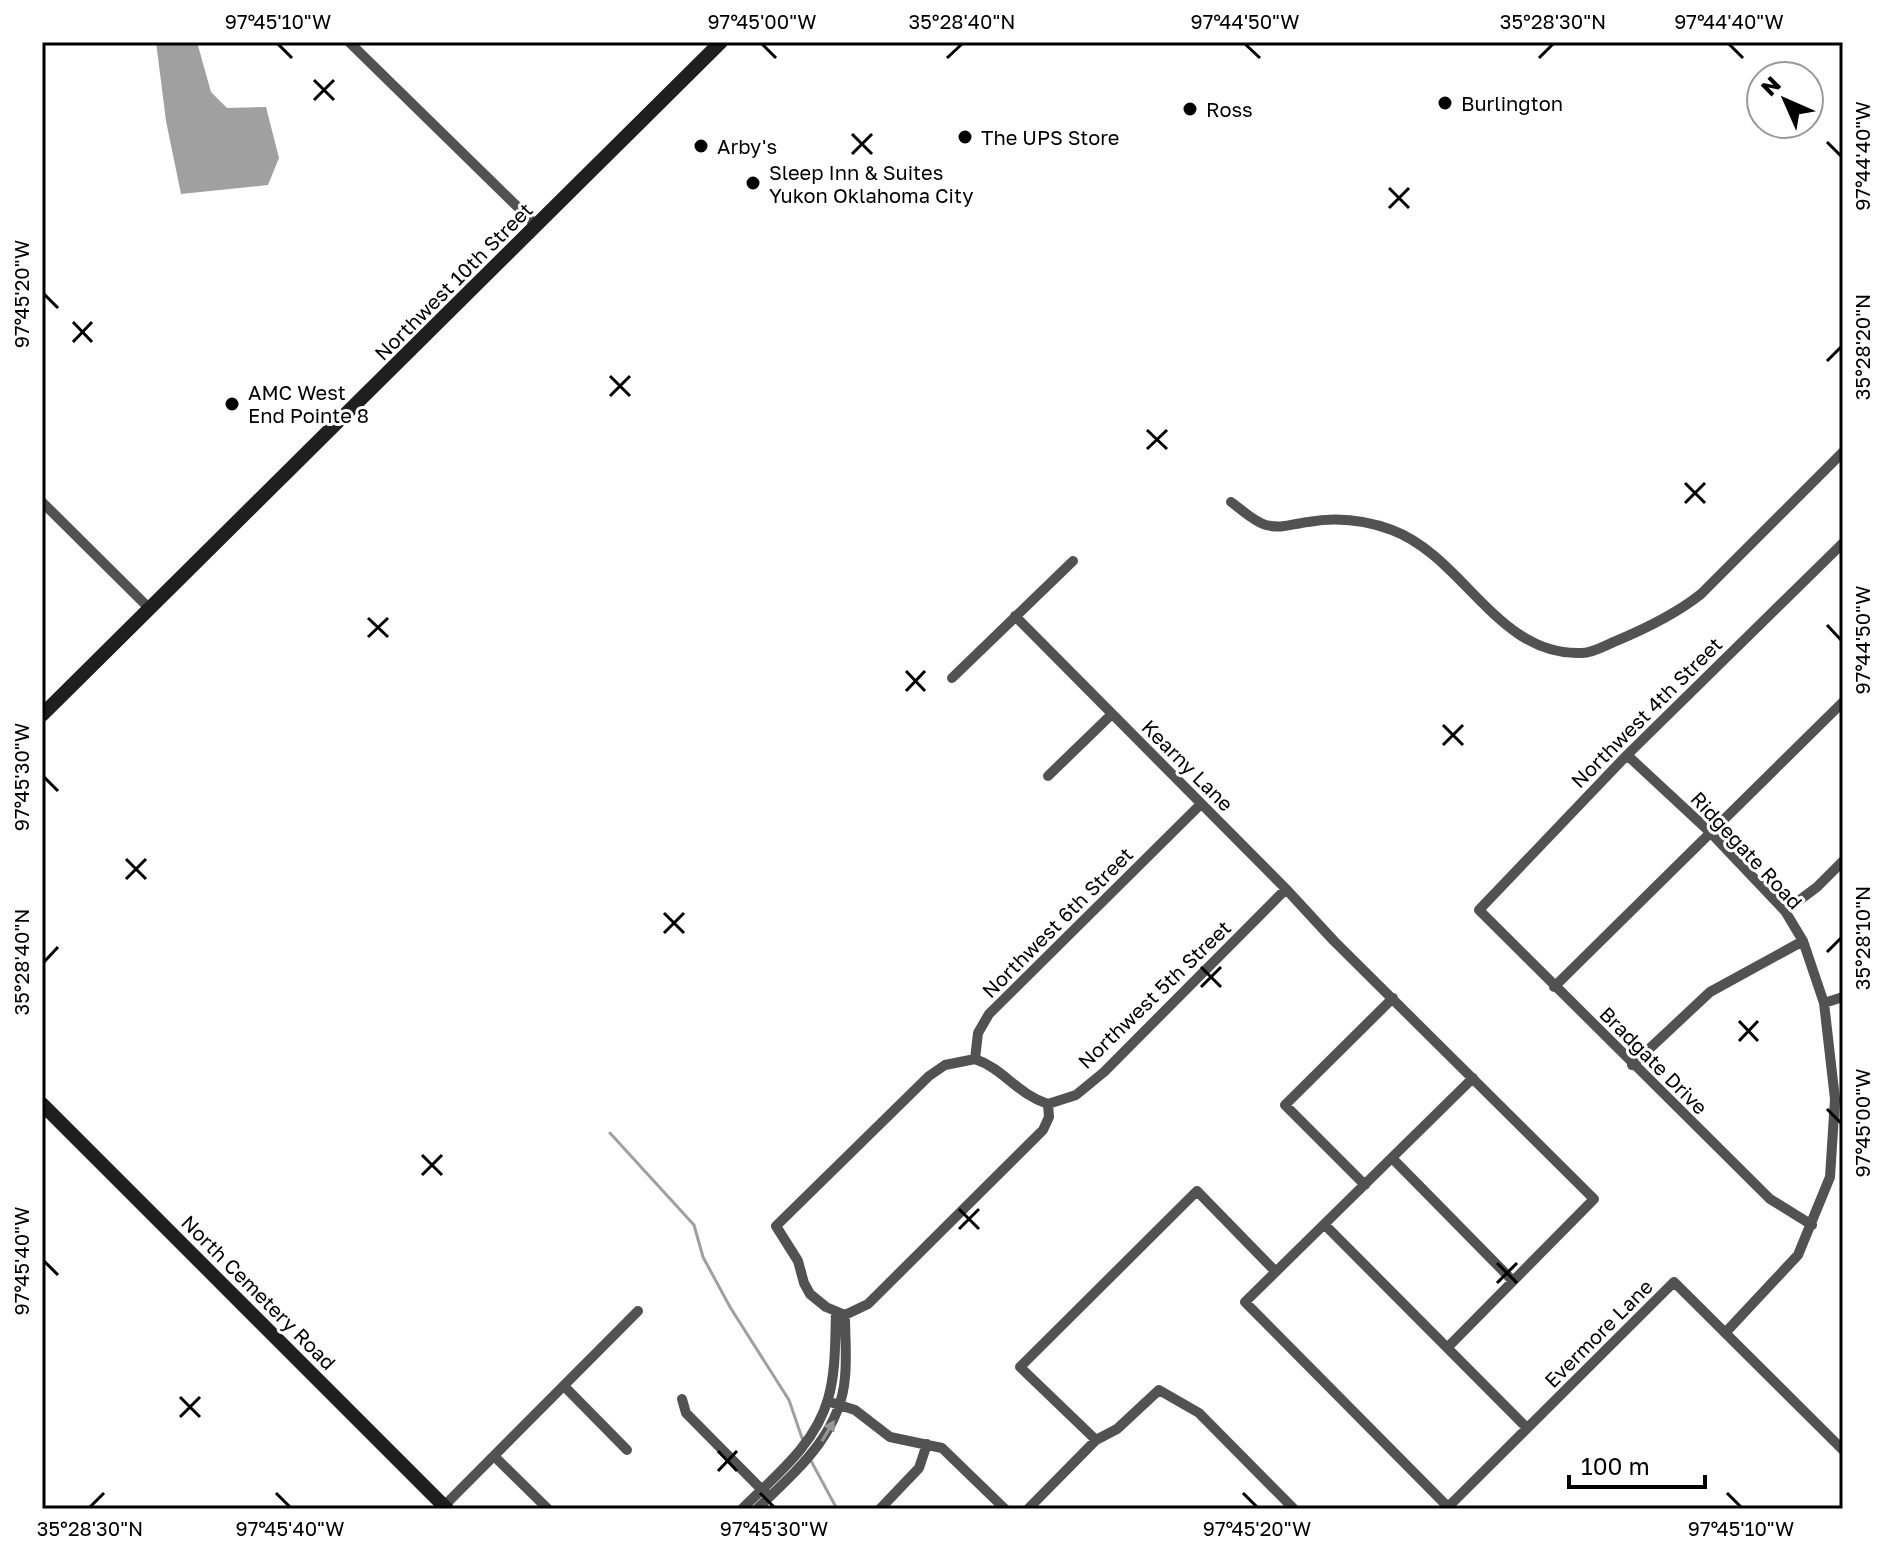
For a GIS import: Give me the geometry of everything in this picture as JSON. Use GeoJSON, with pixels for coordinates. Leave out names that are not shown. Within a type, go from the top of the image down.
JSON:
{"type":"FeatureCollection","features":[{"type":"Feature","properties":{"kind":"main road","name":"Northwest 10th Street"},"geometry":{"type":"LineString","coordinates":[[42,715],[721,42]]}},
{"type":"Feature","properties":{"kind":"main road","name":"North Cemetery Road"},"geometry":{"type":"LineString","coordinates":[[42,1104],[446,1508]]}},
{"type":"Feature","properties":{"kind":"street"},"geometry":{"type":"LineString","coordinates":[[349,42],[537,226]]}},
{"type":"Feature","properties":{"kind":"street"},"geometry":{"type":"LineString","coordinates":[[1231,502],[1262,525],[1283,528],[1308,521],[1340,519],[1394,530],[1423,546],[1445,564],[1518,636],[1548,649],[1584,654],[1681,610],[1701,594],[1843,452]]}},
{"type":"Feature","properties":{"kind":"street"},"geometry":{"type":"LineString","coordinates":[[42,502],[150,609]]}},
{"type":"Feature","properties":{"kind":"street","name":"Northwest 4th Street"},"geometry":{"type":"LineString","coordinates":[[1479,910],[1627,755],[1843,543]]}},
{"type":"Feature","properties":{"kind":"street"},"geometry":{"type":"LineString","coordinates":[[952,678],[1073,561]]}},
{"type":"Feature","properties":{"kind":"street","name":"Kearny Lane"},"geometry":{"type":"LineString","coordinates":[[1015,616],[1334,941],[1594,1199],[1513,1281]]}},
{"type":"Feature","properties":{"kind":"street"},"geometry":{"type":"LineString","coordinates":[[1554,987],[1843,702]]}},
{"type":"Feature","properties":{"kind":"street"},"geometry":{"type":"LineString","coordinates":[[1048,776],[1112,714]]}},
{"type":"Feature","properties":{"kind":"street","name":"Ridgegate Road"},"geometry":{"type":"LineString","coordinates":[[1627,755],[1711,833],[1785,911],[1803,941],[1824,1003],[1839,1099],[1830,1177],[1798,1255],[1726,1332]]}},
{"type":"Feature","properties":{"kind":"street","name":"Northwest 6th Street"},"geometry":{"type":"LineString","coordinates":[[975,1059],[978,1033],[989,1014],[1201,804]]}},
{"type":"Feature","properties":{"kind":"street"},"geometry":{"type":"LineString","coordinates":[[1785,911],[1817,887],[1843,861]]}},
{"type":"Feature","properties":{"kind":"street","name":"Northwest 5th Street"},"geometry":{"type":"LineString","coordinates":[[1048,1104],[1076,1095],[1104,1072],[1286,889]]}},
{"type":"Feature","properties":{"kind":"street","name":"Bradgate Drive"},"geometry":{"type":"LineString","coordinates":[[1479,910],[1770,1199],[1812,1225]]}},
{"type":"Feature","properties":{"kind":"street"},"geometry":{"type":"LineString","coordinates":[[1632,1065],[1710,992],[1803,941]]}},
{"type":"Feature","properties":{"kind":"street"},"geometry":{"type":"LineString","coordinates":[[1824,1003],[1843,997]]}},
{"type":"Feature","properties":{"kind":"street"},"geometry":{"type":"LineString","coordinates":[[1365,1185],[1285,1105],[1393,998]]}},
{"type":"Feature","properties":{"kind":"street"},"geometry":{"type":"LineString","coordinates":[[975,1059],[999,1071],[1030,1098],[1048,1104],[1049,1117],[1043,1130],[868,1304],[841,1314],[818,1302],[806,1289],[798,1261],[776,1226],[929,1076],[945,1065],[975,1059]]}},
{"type":"Feature","properties":{"kind":"street"},"geometry":{"type":"LineString","coordinates":[[1447,1508],[1245,1302],[1473,1078]]}},
{"type":"Feature","properties":{"kind":"street"},"geometry":{"type":"LineString","coordinates":[[1392,1158],[1513,1281],[1448,1347]]}},
{"type":"Feature","properties":{"kind":"street"},"geometry":{"type":"LineString","coordinates":[[1096,1440],[1020,1367],[1197,1191],[1275,1271]]}},
{"type":"Feature","properties":{"kind":"street"},"geometry":{"type":"LineString","coordinates":[[1325,1225],[1527,1428]]}},
{"type":"Feature","properties":{"kind":"street","name":"Evermore Lane"},"geometry":{"type":"LineString","coordinates":[[1447,1508],[1674,1282],[1843,1450]]}},
{"type":"Feature","properties":{"kind":"street"},"geometry":{"type":"LineString","coordinates":[[446,1508],[638,1311]]}},
{"type":"Feature","properties":{"kind":"street"},"geometry":{"type":"LineString","coordinates":[[757,1509],[765,1493],[801,1451],[833,1403],[833,1369],[841,1314]]}},
{"type":"Feature","properties":{"kind":"street"},"geometry":{"type":"LineString","coordinates":[[564,1386],[627,1450]]}},
{"type":"Feature","properties":{"kind":"street"},"geometry":{"type":"LineString","coordinates":[[1028,1509],[1096,1440],[1117,1429],[1159,1390],[1199,1413],[1294,1509]]}},
{"type":"Feature","properties":{"kind":"street"},"geometry":{"type":"LineString","coordinates":[[682,1399],[686,1413],[765,1493]]}},
{"type":"Feature","properties":{"kind":"street"},"geometry":{"type":"LineString","coordinates":[[833,1403],[855,1410],[890,1437],[942,1448],[1005,1509]]}},
{"type":"Feature","properties":{"kind":"street"},"geometry":{"type":"LineString","coordinates":[[880,1509],[919,1468],[927,1444]]}},
{"type":"Feature","properties":{"kind":"street"},"geometry":{"type":"LineString","coordinates":[[494,1456],[548,1509]]}},
{"type":"Feature","properties":{"kind":"street"},"geometry":{"type":"LineString","coordinates":[[742,1509],[765,1493]]}},
{"type":"Feature","properties":{"kind":"shaded area"},"geometry":{"type":"Polygon","coordinates":[[[156,42],[197,42],[211,92],[227,108],[266,107],[279,158],[268,185],[181,194],[166,121],[156,42]]]}},
{"type":"Feature","properties":{"kind":"waterway"},"geometry":{"type":"LineString","coordinates":[[610,1133],[694,1225],[703,1257],[730,1307],[789,1400],[803,1441]]}},
{"type":"Feature","properties":{"kind":"waterway"},"geometry":{"type":"LineString","coordinates":[[810,1459],[837,1509]]}},
{"type":"Feature","properties":{"kind":"place","name":"Burlington"},"geometry":{"type":"Point","coordinates":[1445,103]}},
{"type":"Feature","properties":{"kind":"place","name":"Ross"},"geometry":{"type":"Point","coordinates":[1190,109]}},
{"type":"Feature","properties":{"kind":"place","name":"The UPS Store"},"geometry":{"type":"Point","coordinates":[965,137]}},
{"type":"Feature","properties":{"kind":"place","name":"Arby's"},"geometry":{"type":"Point","coordinates":[701,146]}},
{"type":"Feature","properties":{"kind":"place","name":"Sleep Inn & Suites Yukon Oklahoma City"},"geometry":{"type":"Point","coordinates":[753,183]}},
{"type":"Feature","properties":{"kind":"place","name":"AMC West End Pointe 8"},"geometry":{"type":"Point","coordinates":[232,404]}}]}
